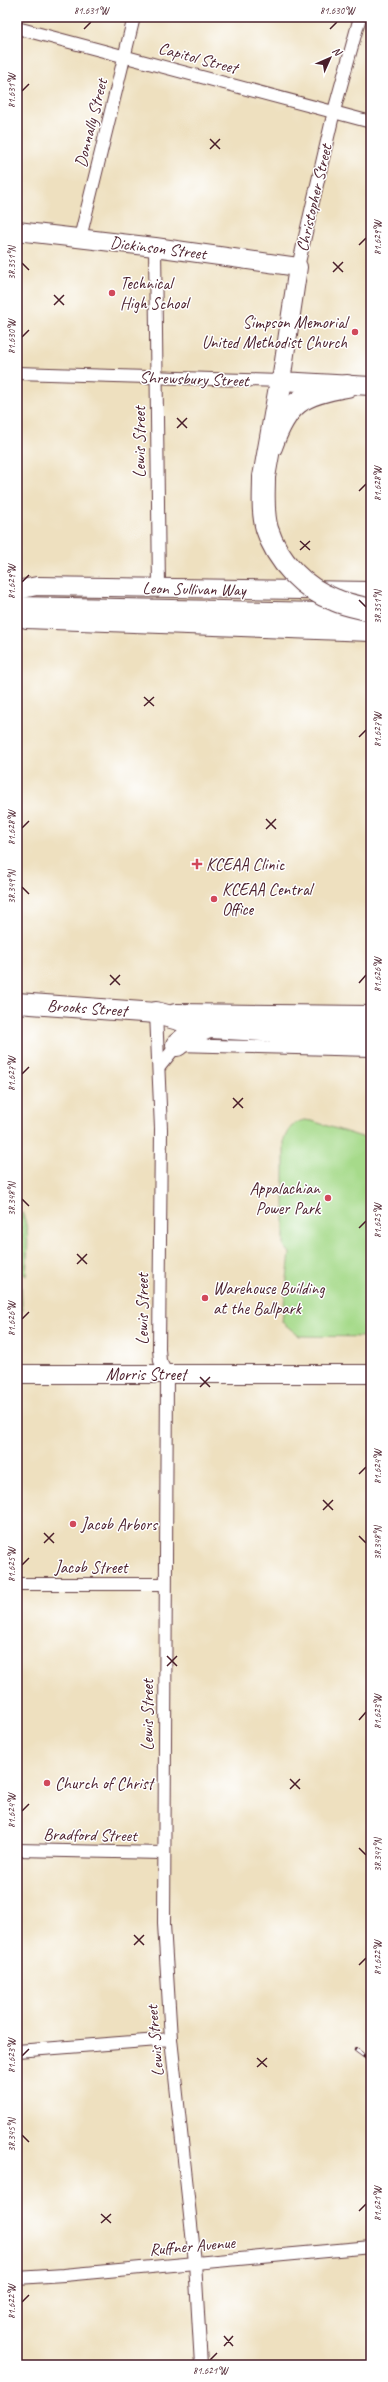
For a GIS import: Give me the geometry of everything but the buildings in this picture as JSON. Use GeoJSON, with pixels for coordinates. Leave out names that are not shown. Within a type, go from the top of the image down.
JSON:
{"type":"FeatureCollection","features":[{"type":"Feature","properties":{"kind":"highway"},"geometry":{"type":"LineString","coordinates":[[281,381],[271,447],[264,477],[263,503],[267,529],[277,553],[293,572],[313,589],[335,600],[371,610]]}},
{"type":"Feature","properties":{"kind":"highway"},"geometry":{"type":"LineString","coordinates":[[271,447],[277,430],[289,409],[309,394],[347,386]]}},
{"type":"Feature","properties":{"kind":"highway"},"geometry":{"type":"LineString","coordinates":[[17,608],[371,615]]}},
{"type":"Feature","properties":{"kind":"highway"},"geometry":{"type":"LineString","coordinates":[[156,1013],[209,1027],[310,1033],[371,1034]]}},
{"type":"Feature","properties":{"kind":"highway"},"geometry":{"type":"LineString","coordinates":[[178,1045],[189,1035],[209,1027]]}},
{"type":"Feature","properties":{"kind":"main road","name":"Brooks Street"},"geometry":{"type":"LineString","coordinates":[[17,1003],[156,1013]]}},
{"type":"Feature","properties":{"kind":"street","name":"Donnally Street"},"geometry":{"type":"LineString","coordinates":[[80,238],[126,56],[134,17]]}},
{"type":"Feature","properties":{"kind":"street","name":"Christopher Street"},"geometry":{"type":"LineString","coordinates":[[281,381],[298,267],[334,111],[360,17]]}},
{"type":"Feature","properties":{"kind":"street","name":"Capitol Street"},"geometry":{"type":"LineString","coordinates":[[17,28],[371,122]]}},
{"type":"Feature","properties":{"kind":"street","name":"Dickinson Street"},"geometry":{"type":"LineString","coordinates":[[17,231],[155,247],[298,267]]}},
{"type":"Feature","properties":{"kind":"street","name":"Lewis Street"},"geometry":{"type":"LineString","coordinates":[[155,247],[158,589]]}},
{"type":"Feature","properties":{"kind":"street","name":"Shrewsbury Street"},"geometry":{"type":"LineString","coordinates":[[17,373],[281,381],[347,386],[371,386]]}},
{"type":"Feature","properties":{"kind":"street","name":"Leon Sullivan Way"},"geometry":{"type":"LineString","coordinates":[[17,590],[37,586],[371,591]]}},
{"type":"Feature","properties":{"kind":"street","name":"Leon Sullivan Way"},"geometry":{"type":"LineString","coordinates":[[17,618],[371,632]]}},
{"type":"Feature","properties":{"kind":"street","name":"Lewis Street"},"geometry":{"type":"LineString","coordinates":[[156,1013],[160,1066],[161,1129],[159,1349],[160,1361],[167,1374],[163,1853],[164,1924],[171,2039],[195,2262],[201,2365]]}},
{"type":"Feature","properties":{"kind":"street"},"geometry":{"type":"LineString","coordinates":[[156,1013],[371,1015]]}},
{"type":"Feature","properties":{"kind":"street"},"geometry":{"type":"LineString","coordinates":[[160,1066],[178,1045],[371,1050]]}},
{"type":"Feature","properties":{"kind":"street","name":"Morris Street"},"geometry":{"type":"LineString","coordinates":[[17,1374],[371,1374]]}},
{"type":"Feature","properties":{"kind":"street","name":"Jacob Street"},"geometry":{"type":"LineString","coordinates":[[17,1584],[165,1584]]}},
{"type":"Feature","properties":{"kind":"street","name":"Bradford Street"},"geometry":{"type":"LineString","coordinates":[[17,1850],[163,1853]]}},
{"type":"Feature","properties":{"kind":"street"},"geometry":{"type":"LineString","coordinates":[[17,2051],[171,2039]]}},
{"type":"Feature","properties":{"kind":"street","name":"Ruffner Avenue"},"geometry":{"type":"LineString","coordinates":[[17,2278],[64,2276],[195,2262],[371,2248]]}},
{"type":"Feature","properties":{"kind":"green space","name":"Appalachian Power Park"},"geometry":{"type":"Polygon","coordinates":[[[304,1120],[312,1121],[371,1140],[371,1337],[299,1336],[282,1322],[290,1253],[284,1246],[284,1139],[292,1126],[304,1120]]]}},
{"type":"Feature","properties":{"kind":"green space"},"geometry":{"type":"Polygon","coordinates":[[[22,1212],[27,1227],[28,1252],[26,1276],[17,1269],[17,1217],[22,1212]]]}},
{"type":"Feature","properties":{"kind":"green space"},"geometry":{"type":"Polygon","coordinates":[[[17,1273],[21,1278],[22,1308],[24,1308],[17,1318],[17,1273]]]}},
{"type":"Feature","properties":{"kind":"railway"},"geometry":{"type":"LineString","coordinates":[[356,2050],[371,2061]]}},
{"type":"Feature","properties":{"kind":"place","name":"Technical High School"},"geometry":{"type":"Point","coordinates":[112,293]}},
{"type":"Feature","properties":{"kind":"place","name":"Simpson Memorial United Methodist Church"},"geometry":{"type":"Point","coordinates":[355,332]}},
{"type":"Feature","properties":{"kind":"place","name":"KCEAA Clinic"},"geometry":{"type":"Point","coordinates":[197,864]}},
{"type":"Feature","properties":{"kind":"place","name":"KCEAA Central Office"},"geometry":{"type":"Point","coordinates":[214,899]}},
{"type":"Feature","properties":{"kind":"place","name":"Appalachian Power Park"},"geometry":{"type":"Point","coordinates":[328,1198]}},
{"type":"Feature","properties":{"kind":"place","name":"Warehouse Building at the Ballpark"},"geometry":{"type":"Point","coordinates":[205,1298]}},
{"type":"Feature","properties":{"kind":"place","name":"Jacob Arbors"},"geometry":{"type":"Point","coordinates":[73,1524]}},
{"type":"Feature","properties":{"kind":"place","name":"Church of Christ"},"geometry":{"type":"Point","coordinates":[47,1783]}}]}
